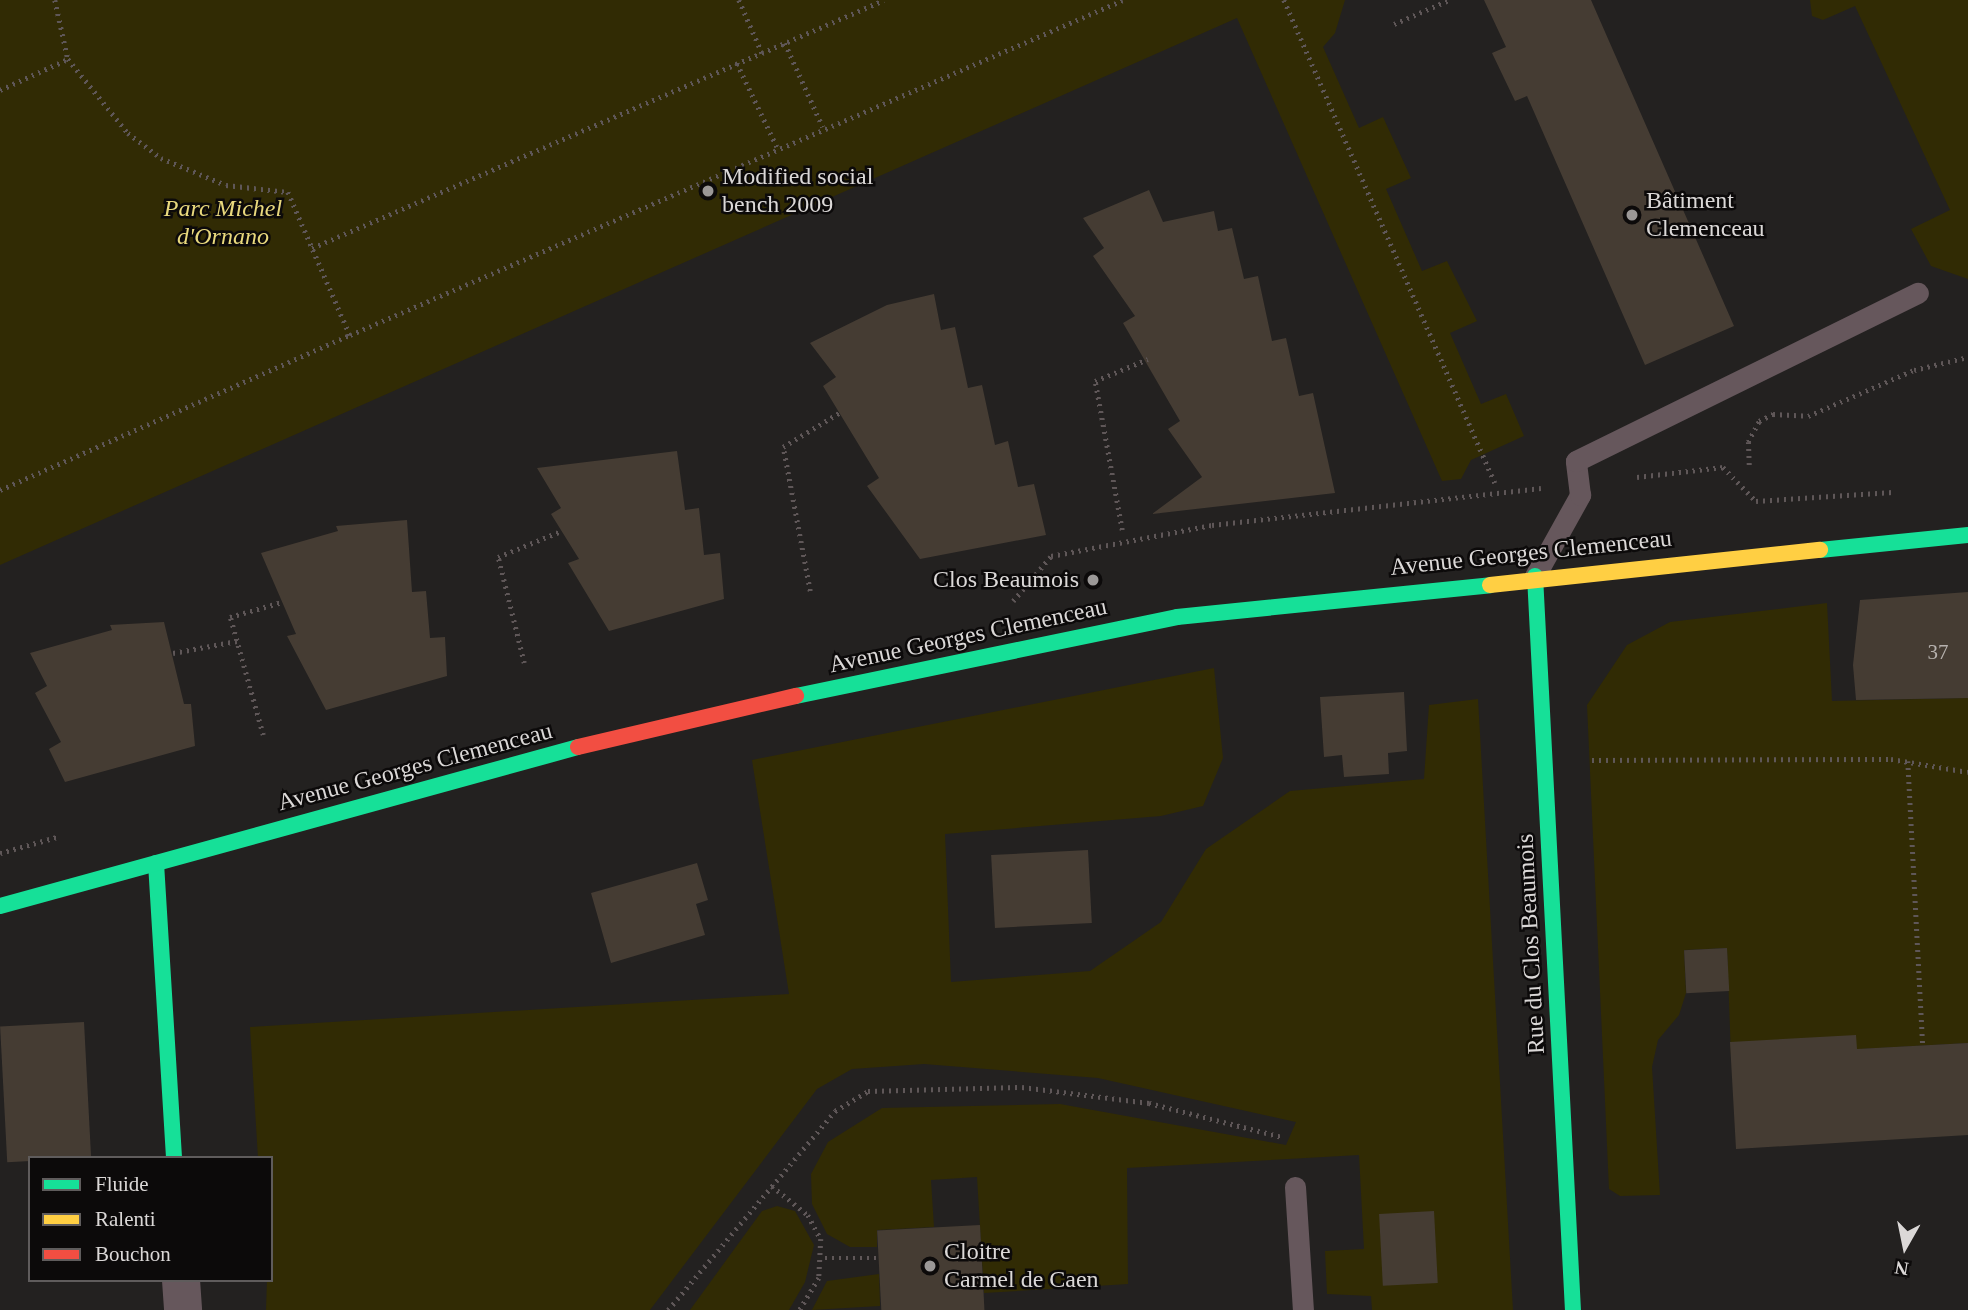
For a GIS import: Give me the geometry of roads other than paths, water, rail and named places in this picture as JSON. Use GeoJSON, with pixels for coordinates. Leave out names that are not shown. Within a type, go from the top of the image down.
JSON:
{"type":"FeatureCollection","features":[{"type":"Feature","properties":{"kind":"main road","name":"Avenue Georges Clemenceau"},"geometry":{"type":"LineString","coordinates":[[0,906],[473,772],[851,683],[1254,604],[1968,535]]}},
{"type":"Feature","properties":{"kind":"main road","name":"Rue du Clos Beaumois"},"geometry":{"type":"LineString","coordinates":[[1535,576],[1573,1310]]}},
{"type":"Feature","properties":{"kind":"main road"},"geometry":{"type":"LineString","coordinates":[[156,863],[174,1156]]}},
{"type":"Feature","properties":{"kind":"street"},"geometry":{"type":"LineString","coordinates":[[181,1282],[183,1310]]}},
{"type":"Feature","properties":{"kind":"lane"},"geometry":{"type":"LineString","coordinates":[[1535,576],[1580,495],[1576,461],[1918,293]]}},
{"type":"Feature","properties":{"kind":"lane"},"geometry":{"type":"LineString","coordinates":[[1296,1187],[1303,1310]]}},
{"type":"Feature","properties":{"kind":"place","name":"Modified social bench 2009"},"geometry":{"type":"Point","coordinates":[708,191]}},
{"type":"Feature","properties":{"kind":"place","name":"Bâtiment Clemenceau"},"geometry":{"type":"Point","coordinates":[1632,215]}},
{"type":"Feature","properties":{"kind":"place","name":"Clos Beaumois"},"geometry":{"type":"Point","coordinates":[1093,580]}},
{"type":"Feature","properties":{"kind":"place","name":"Cloitre Carmel de Caen"},"geometry":{"type":"Point","coordinates":[930,1266]}},
{"type":"Feature","properties":{"kind":"park label","name":"Parc Michel d'Ornano"},"geometry":{"type":"Point","coordinates":[223,223]}}]}
